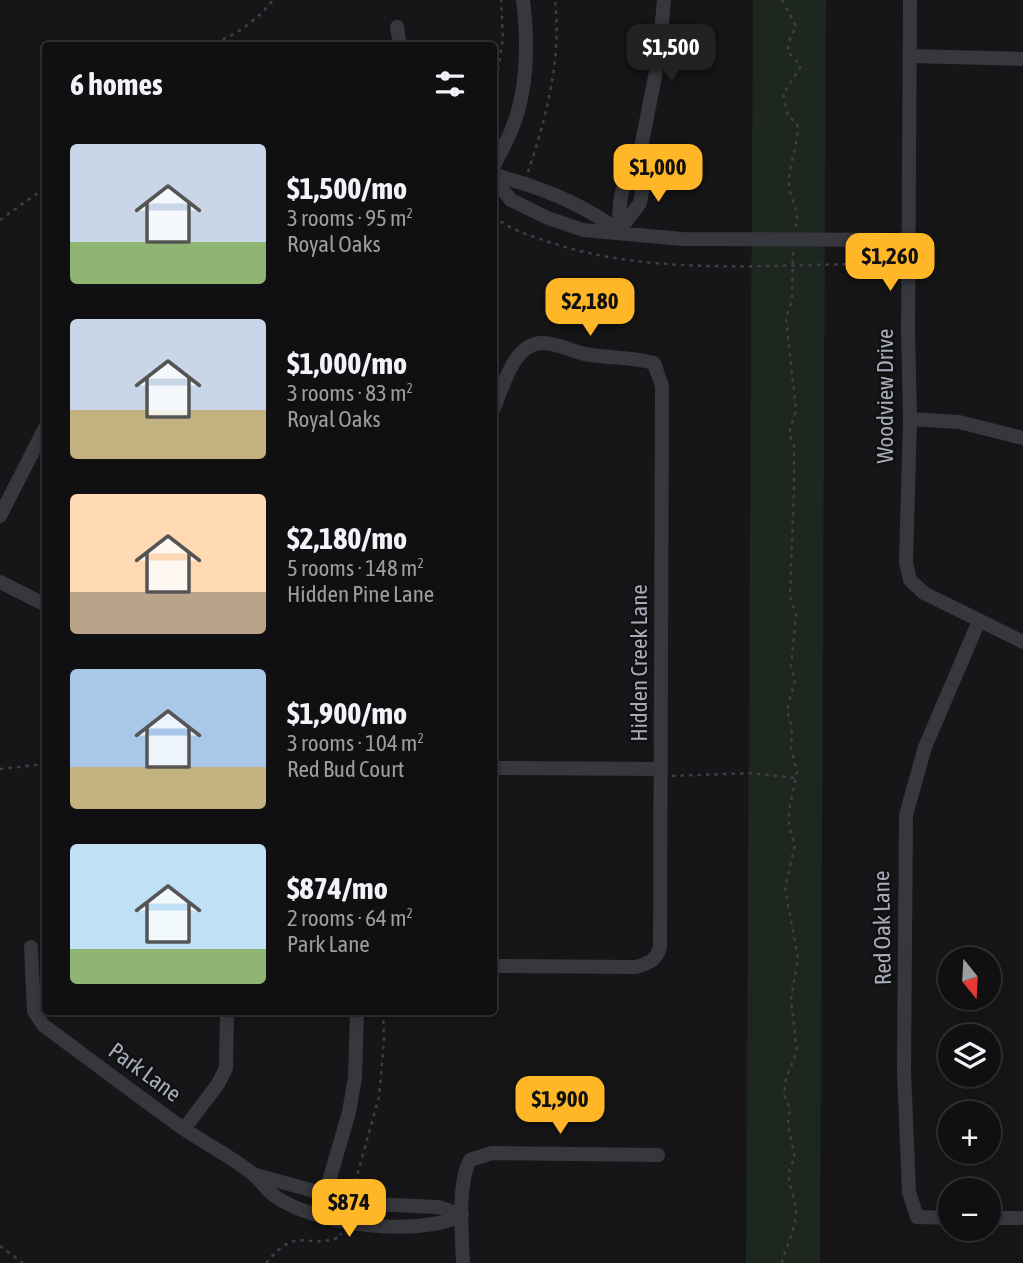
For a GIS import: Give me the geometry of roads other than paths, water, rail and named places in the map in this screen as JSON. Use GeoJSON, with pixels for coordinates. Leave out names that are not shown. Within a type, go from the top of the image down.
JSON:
{"type":"FeatureCollection","features":[{"type":"Feature","properties":{"kind":"street"},"geometry":{"type":"LineString","coordinates":[[497,160],[514,124],[524,79],[527,34],[523,0]]}},
{"type":"Feature","properties":{"kind":"street"},"geometry":{"type":"LineString","coordinates":[[619,231],[640,203],[644,181],[638,163],[659,56],[664,0]]}},
{"type":"Feature","properties":{"kind":"street","name":"Woodview Drive"},"geometry":{"type":"LineString","coordinates":[[910,0],[910,419],[906,562],[911,580],[924,593],[979,621]]}},
{"type":"Feature","properties":{"kind":"street"},"geometry":{"type":"LineString","coordinates":[[397,27],[399,42]]}},
{"type":"Feature","properties":{"kind":"street"},"geometry":{"type":"LineString","coordinates":[[910,56],[1023,59]]}},
{"type":"Feature","properties":{"kind":"street"},"geometry":{"type":"LineString","coordinates":[[619,231],[619,201],[627,174],[638,163]]}},
{"type":"Feature","properties":{"kind":"street"},"geometry":{"type":"LineString","coordinates":[[497,178],[520,182],[597,214],[619,231]]}},
{"type":"Feature","properties":{"kind":"street"},"geometry":{"type":"LineString","coordinates":[[497,181],[511,200],[548,218],[583,230],[619,231],[652,238],[682,239],[908,240]]}},
{"type":"Feature","properties":{"kind":"street","name":"Hidden Creek Lane"},"geometry":{"type":"LineString","coordinates":[[497,401],[517,357],[529,346],[541,342],[588,355],[636,358],[653,363],[662,386],[660,947],[652,962],[636,967],[497,966]]}},
{"type":"Feature","properties":{"kind":"street"},"geometry":{"type":"LineString","coordinates":[[910,419],[959,422],[1023,438]]}},
{"type":"Feature","properties":{"kind":"street"},"geometry":{"type":"LineString","coordinates":[[0,516],[42,434]]}},
{"type":"Feature","properties":{"kind":"street"},"geometry":{"type":"LineString","coordinates":[[0,582],[42,603]]}},
{"type":"Feature","properties":{"kind":"street"},"geometry":{"type":"LineString","coordinates":[[979,621],[1023,642]]}},
{"type":"Feature","properties":{"kind":"street","name":"Red Oak Lane"},"geometry":{"type":"LineString","coordinates":[[938,1218],[917,1217],[909,1192],[904,1071],[906,815],[925,747],[979,621]]}},
{"type":"Feature","properties":{"kind":"street"},"geometry":{"type":"LineString","coordinates":[[497,768],[661,773]]}},
{"type":"Feature","properties":{"kind":"street","name":"Park Lane"},"geometry":{"type":"LineString","coordinates":[[31,947],[34,1011],[43,1025],[184,1129],[253,1174],[275,1197],[321,1215],[383,1226],[445,1223],[462,1215]]}},
{"type":"Feature","properties":{"kind":"street"},"geometry":{"type":"LineString","coordinates":[[184,1129],[218,1084],[226,1068],[227,1015]]}},
{"type":"Feature","properties":{"kind":"street"},"geometry":{"type":"LineString","coordinates":[[321,1215],[349,1112],[355,1078],[357,1015]]}},
{"type":"Feature","properties":{"kind":"street"},"geometry":{"type":"LineString","coordinates":[[463,1263],[465,1169],[470,1160],[492,1153],[658,1155]]}},
{"type":"Feature","properties":{"kind":"street","name":"Park Lane"},"geometry":{"type":"LineString","coordinates":[[253,1174],[349,1203],[438,1207],[462,1215]]}},
{"type":"Feature","properties":{"kind":"street"},"geometry":{"type":"LineString","coordinates":[[1001,1218],[1023,1218]]}}]}
